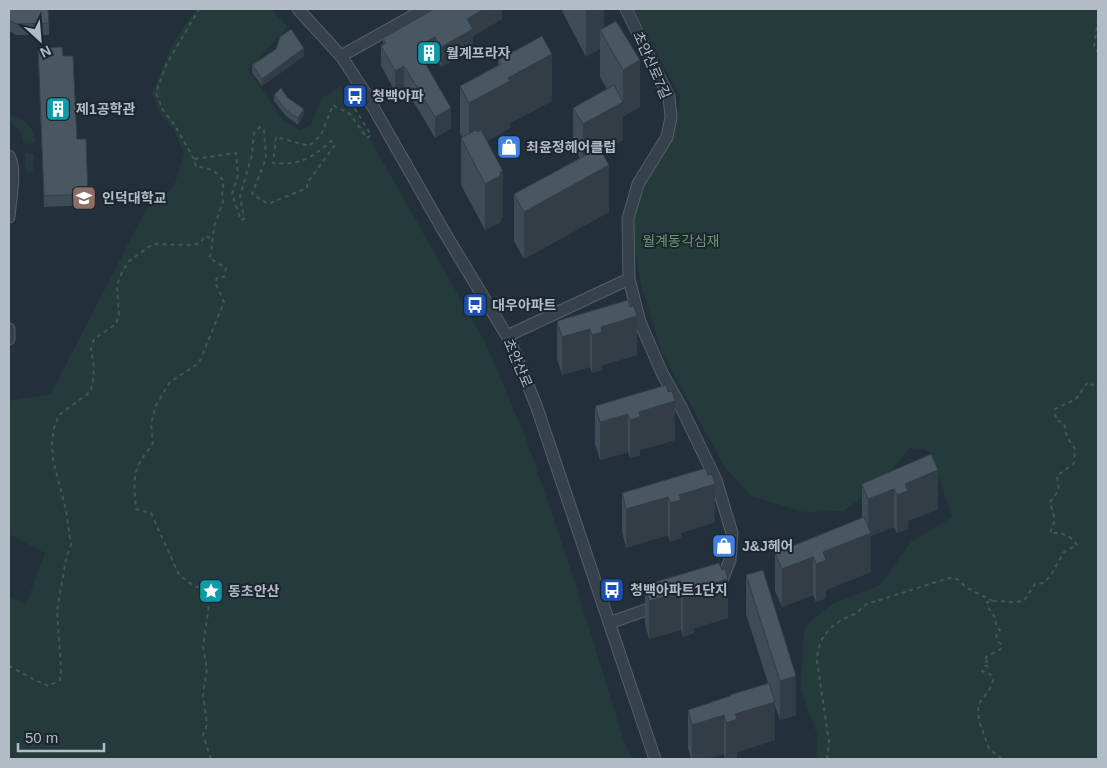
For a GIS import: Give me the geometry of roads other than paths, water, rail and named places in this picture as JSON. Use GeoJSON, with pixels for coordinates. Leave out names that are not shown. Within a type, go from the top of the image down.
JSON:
{"type":"FeatureCollection","features":[{"type":"Feature","properties":{"kind":"street","name":"초안산로"},"geometry":{"type":"LineString","coordinates":[[298,9],[341,56],[364,91],[446,236],[507,336],[536,406],[655,759]]}},
{"type":"Feature","properties":{"kind":"street"},"geometry":{"type":"LineString","coordinates":[[341,56],[425,9]]}},
{"type":"Feature","properties":{"kind":"street","name":"초안산로7길"},"geometry":{"type":"LineString","coordinates":[[626,9],[669,97],[671,117],[667,136],[638,184],[628,219],[627,259],[629,279],[640,322],[662,373],[682,409],[716,480],[732,533],[730,560],[720,584],[711,588]]}},
{"type":"Feature","properties":{"kind":"street"},"geometry":{"type":"LineString","coordinates":[[9,217],[12,174],[10,160]]}},
{"type":"Feature","properties":{"kind":"street"},"geometry":{"type":"LineString","coordinates":[[507,336],[629,279]]}},
{"type":"Feature","properties":{"kind":"street"},"geometry":{"type":"LineString","coordinates":[[9,329],[9,339]]}},
{"type":"Feature","properties":{"kind":"street"},"geometry":{"type":"LineString","coordinates":[[609,623],[674,600]]}},
{"type":"Feature","properties":{"kind":"place","name":"월계프라자"},"geometry":{"type":"Point","coordinates":[429,53]}},
{"type":"Feature","properties":{"kind":"place","name":"청백아파"},"geometry":{"type":"Point","coordinates":[355,96]}},
{"type":"Feature","properties":{"kind":"place","name":"제1공학관"},"geometry":{"type":"Point","coordinates":[58,109]}},
{"type":"Feature","properties":{"kind":"place","name":"최윤정헤어클럽"},"geometry":{"type":"Point","coordinates":[509,147]}},
{"type":"Feature","properties":{"kind":"place","name":"인덕대학교"},"geometry":{"type":"Point","coordinates":[84,198]}},
{"type":"Feature","properties":{"kind":"place","name":"대우아파트"},"geometry":{"type":"Point","coordinates":[475,305]}},
{"type":"Feature","properties":{"kind":"place","name":"J&J헤어"},"geometry":{"type":"Point","coordinates":[724,546]}},
{"type":"Feature","properties":{"kind":"place","name":"청백아파트1단지"},"geometry":{"type":"Point","coordinates":[612,590]}},
{"type":"Feature","properties":{"kind":"place","name":"동초안산"},"geometry":{"type":"Point","coordinates":[211,591]}},
{"type":"Feature","properties":{"kind":"park label","name":"월계동각심재"},"geometry":{"type":"Point","coordinates":[681,241]}}]}
